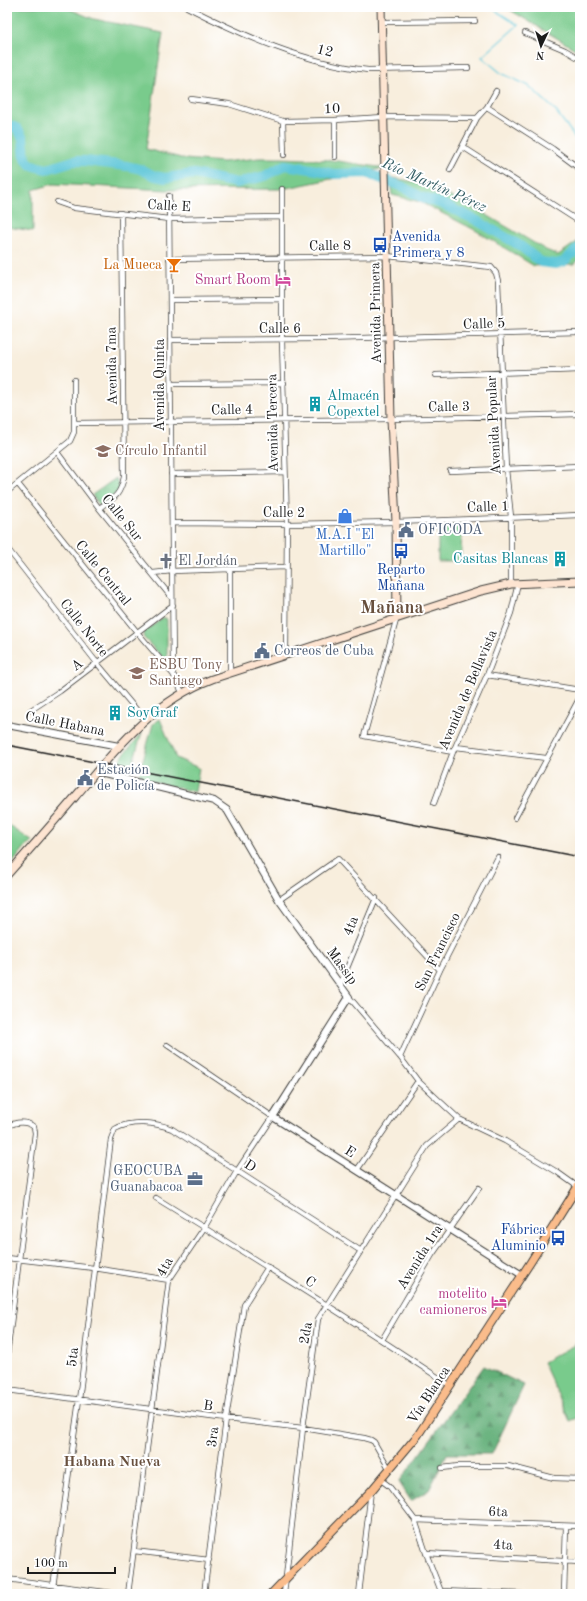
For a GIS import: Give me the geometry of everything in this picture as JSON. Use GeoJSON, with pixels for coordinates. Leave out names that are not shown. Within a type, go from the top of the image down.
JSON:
{"type":"FeatureCollection","features":[{"type":"Feature","properties":{"kind":"main road","name":"Avenida Primera"},"geometry":{"type":"LineString","coordinates":[[380,7],[391,420],[396,522],[396,617]]}},
{"type":"Feature","properties":{"kind":"main road"},"geometry":{"type":"LineString","coordinates":[[7,875],[119,746],[145,720],[182,692],[198,684],[286,656],[396,617],[481,591],[515,584],[580,581]]}},
{"type":"Feature","properties":{"kind":"main road","name":"Vía Blanca"},"geometry":{"type":"LineString","coordinates":[[271,1594],[371,1491],[418,1435],[580,1186]]}},
{"type":"Feature","properties":{"kind":"street","name":"12"},"geometry":{"type":"LineString","coordinates":[[187,7],[220,23],[293,53],[353,69],[382,70],[468,68]]}},
{"type":"Feature","properties":{"kind":"street"},"geometry":{"type":"LineString","coordinates":[[381,22],[474,21]]}},
{"type":"Feature","properties":{"kind":"street"},"geometry":{"type":"LineString","coordinates":[[525,33],[565,50],[580,59]]}},
{"type":"Feature","properties":{"kind":"street"},"geometry":{"type":"LineString","coordinates":[[450,170],[477,118],[487,107],[496,91]]}},
{"type":"Feature","properties":{"kind":"street","name":"10"},"geometry":{"type":"LineString","coordinates":[[191,99],[230,104],[283,121],[384,117],[477,118]]}},
{"type":"Feature","properties":{"kind":"street"},"geometry":{"type":"LineString","coordinates":[[487,107],[553,149],[580,169]]}},
{"type":"Feature","properties":{"kind":"street"},"geometry":{"type":"LineString","coordinates":[[335,120],[335,157]]}},
{"type":"Feature","properties":{"kind":"street"},"geometry":{"type":"LineString","coordinates":[[283,121],[284,155]]}},
{"type":"Feature","properties":{"kind":"street"},"geometry":{"type":"LineString","coordinates":[[463,147],[580,222]]}},
{"type":"Feature","properties":{"kind":"street","name":"Avenida Tercera"},"geometry":{"type":"LineString","coordinates":[[282,189],[282,340],[287,524],[286,656]]}},
{"type":"Feature","properties":{"kind":"street","name":"Avenida Quinta"},"geometry":{"type":"LineString","coordinates":[[169,196],[173,674],[182,692]]}},
{"type":"Feature","properties":{"kind":"street","name":"Calle E"},"geometry":{"type":"LineString","coordinates":[[57,202],[74,208],[169,219],[282,218]]}},
{"type":"Feature","properties":{"kind":"street","name":"Avenida 7ma"},"geometry":{"type":"LineString","coordinates":[[99,508],[112,499],[121,490],[124,478],[121,213]]}},
{"type":"Feature","properties":{"kind":"street","name":"Calle 8"},"geometry":{"type":"LineString","coordinates":[[169,259],[387,256],[491,267]]}},
{"type":"Feature","properties":{"kind":"street","name":"Avenida Popular"},"geometry":{"type":"LineString","coordinates":[[491,267],[496,273],[498,281],[506,469],[511,517],[515,584]]}},
{"type":"Feature","properties":{"kind":"street"},"geometry":{"type":"LineString","coordinates":[[170,300],[282,299]]}},
{"type":"Feature","properties":{"kind":"street","name":"Calle 5"},"geometry":{"type":"LineString","coordinates":[[389,337],[580,332]]}},
{"type":"Feature","properties":{"kind":"street","name":"Calle 6"},"geometry":{"type":"LineString","coordinates":[[170,340],[282,340],[389,337]]}},
{"type":"Feature","properties":{"kind":"street"},"geometry":{"type":"LineString","coordinates":[[436,375],[580,370]]}},
{"type":"Feature","properties":{"kind":"street"},"geometry":{"type":"LineString","coordinates":[[7,492],[70,441],[74,432],[74,380]]}},
{"type":"Feature","properties":{"kind":"street"},"geometry":{"type":"LineString","coordinates":[[171,384],[284,383]]}},
{"type":"Feature","properties":{"kind":"street","name":"Calle 3"},"geometry":{"type":"LineString","coordinates":[[391,420],[580,414]]}},
{"type":"Feature","properties":{"kind":"street","name":"Calle 4"},"geometry":{"type":"LineString","coordinates":[[74,423],[391,420]]}},
{"type":"Feature","properties":{"kind":"street","name":"Calle Sur"},"geometry":{"type":"LineString","coordinates":[[57,452],[99,508],[172,598]]}},
{"type":"Feature","properties":{"kind":"street"},"geometry":{"type":"LineString","coordinates":[[450,471],[580,466]]}},
{"type":"Feature","properties":{"kind":"street"},"geometry":{"type":"LineString","coordinates":[[171,474],[285,472]]}},
{"type":"Feature","properties":{"kind":"street","name":"Calle Central"},"geometry":{"type":"LineString","coordinates":[[18,484],[136,632],[173,674]]}},
{"type":"Feature","properties":{"kind":"street","name":"Calle 1"},"geometry":{"type":"LineString","coordinates":[[396,522],[580,515]]}},
{"type":"Feature","properties":{"kind":"street","name":"Calle 2"},"geometry":{"type":"LineString","coordinates":[[172,523],[287,524],[396,522]]}},
{"type":"Feature","properties":{"kind":"street","name":"Calle Norte"},"geometry":{"type":"LineString","coordinates":[[7,548],[97,663],[145,720]]}},
{"type":"Feature","properties":{"kind":"street"},"geometry":{"type":"LineString","coordinates":[[153,573],[286,567]]}},
{"type":"Feature","properties":{"kind":"street"},"geometry":{"type":"LineString","coordinates":[[230,569],[230,674]]}},
{"type":"Feature","properties":{"kind":"street","name":"Avenida de Bellavista"},"geometry":{"type":"LineString","coordinates":[[434,803],[453,752],[487,675],[511,613],[515,584]]}},
{"type":"Feature","properties":{"kind":"street","name":"A"},"geometry":{"type":"LineString","coordinates":[[31,710],[60,691],[173,605]]}},
{"type":"Feature","properties":{"kind":"street"},"geometry":{"type":"LineString","coordinates":[[396,617],[364,736],[453,752]]}},
{"type":"Feature","properties":{"kind":"street"},"geometry":{"type":"LineString","coordinates":[[487,675],[580,690]]}},
{"type":"Feature","properties":{"kind":"street"},"geometry":{"type":"LineString","coordinates":[[515,818],[580,697]]}},
{"type":"Feature","properties":{"kind":"street","name":"Calle Habana"},"geometry":{"type":"LineString","coordinates":[[7,725],[119,746]]}},
{"type":"Feature","properties":{"kind":"street"},"geometry":{"type":"LineString","coordinates":[[456,747],[546,758]]}},
{"type":"Feature","properties":{"kind":"street","name":"Massip"},"geometry":{"type":"LineString","coordinates":[[96,772],[214,801],[226,810],[280,900],[340,985],[418,1081],[459,1119],[505,1141],[580,1186]]}},
{"type":"Feature","properties":{"kind":"street"},"geometry":{"type":"LineString","coordinates":[[280,900],[338,858],[440,970]]}},
{"type":"Feature","properties":{"kind":"street","name":"San Francisco"},"geometry":{"type":"LineString","coordinates":[[400,1057],[440,970],[498,858]]}},
{"type":"Feature","properties":{"kind":"street","name":"4ta"},"geometry":{"type":"LineString","coordinates":[[340,985],[376,898]]}},
{"type":"Feature","properties":{"kind":"street","name":"4ta"},"geometry":{"type":"LineString","coordinates":[[128,1594],[169,1280],[204,1228],[237,1171],[349,997]]}},
{"type":"Feature","properties":{"kind":"street","name":"E"},"geometry":{"type":"LineString","coordinates":[[167,1045],[273,1117],[522,1275]]}},
{"type":"Feature","properties":{"kind":"street"},"geometry":{"type":"LineString","coordinates":[[357,1170],[418,1081]]}},
{"type":"Feature","properties":{"kind":"street","name":"2da"},"geometry":{"type":"LineString","coordinates":[[284,1594],[303,1428],[318,1319],[427,1146],[459,1119]]}},
{"type":"Feature","properties":{"kind":"street"},"geometry":{"type":"LineString","coordinates":[[7,1127],[23,1122],[29,1123],[34,1127],[35,1133],[7,1355]]}},
{"type":"Feature","properties":{"kind":"street","name":"D"},"geometry":{"type":"LineString","coordinates":[[120,1126],[152,1124],[161,1125],[172,1129],[361,1251]]}},
{"type":"Feature","properties":{"kind":"street","name":"5ta"},"geometry":{"type":"LineString","coordinates":[[52,1594],[79,1400],[111,1139],[115,1129],[120,1126]]}},
{"type":"Feature","properties":{"kind":"street","name":"Avenida 1ra"},"geometry":{"type":"LineString","coordinates":[[382,1340],[432,1255],[479,1188]]}},
{"type":"Feature","properties":{"kind":"street","name":"C"},"geometry":{"type":"LineString","coordinates":[[156,1198],[268,1267],[451,1386]]}},
{"type":"Feature","properties":{"kind":"street"},"geometry":{"type":"LineString","coordinates":[[7,1258],[94,1268],[169,1280]]}},
{"type":"Feature","properties":{"kind":"street","name":"3ra"},"geometry":{"type":"LineString","coordinates":[[204,1594],[226,1419],[244,1306],[268,1267]]}},
{"type":"Feature","properties":{"kind":"street","name":"B"},"geometry":{"type":"LineString","coordinates":[[7,1390],[303,1428],[371,1440],[390,1470]]}},
{"type":"Feature","properties":{"kind":"street"},"geometry":{"type":"LineString","coordinates":[[442,1468],[459,1466],[508,1466],[554,1478],[580,1479]]}},
{"type":"Feature","properties":{"kind":"street"},"geometry":{"type":"LineString","coordinates":[[381,1480],[389,1486],[415,1520],[426,1553],[442,1592],[524,1594]]}},
{"type":"Feature","properties":{"kind":"street"},"geometry":{"type":"LineString","coordinates":[[359,1594],[371,1491]]}},
{"type":"Feature","properties":{"kind":"street","name":"6ta"},"geometry":{"type":"LineString","coordinates":[[415,1520],[580,1526]]}},
{"type":"Feature","properties":{"kind":"street"},"geometry":{"type":"LineString","coordinates":[[564,1594],[566,1526]]}},
{"type":"Feature","properties":{"kind":"street"},"geometry":{"type":"LineString","coordinates":[[134,1551],[209,1560]]}},
{"type":"Feature","properties":{"kind":"street","name":"4ta"},"geometry":{"type":"LineString","coordinates":[[426,1553],[580,1562]]}},
{"type":"Feature","properties":{"kind":"street"},"geometry":{"type":"LineString","coordinates":[[7,1579],[120,1594]]}},
{"type":"Feature","properties":{"kind":"green space"},"geometry":{"type":"Polygon","coordinates":[[[7,7],[64,7],[94,19],[163,33],[146,149],[185,159],[223,162],[259,158],[331,160],[385,168],[282,189],[166,190],[53,184],[33,190],[33,231],[7,227],[7,7]]]}},
{"type":"Feature","properties":{"kind":"green space"},"geometry":{"type":"Polygon","coordinates":[[[505,7],[580,7],[580,52],[505,7]]]}},
{"type":"Feature","properties":{"kind":"green space"},"geometry":{"type":"Polygon","coordinates":[[[389,177],[425,184],[485,214],[546,250],[558,255],[580,240],[580,257],[574,264],[534,266],[475,230],[420,202],[392,195],[389,177]]]}},
{"type":"Feature","properties":{"kind":"green space"},"geometry":{"type":"Polygon","coordinates":[[[116,478],[120,490],[100,506],[92,495],[116,478]]]}},
{"type":"Feature","properties":{"kind":"green space"},"geometry":{"type":"Polygon","coordinates":[[[438,524],[462,524],[461,561],[438,561],[438,524]]]}},
{"type":"Feature","properties":{"kind":"green space"},"geometry":{"type":"Polygon","coordinates":[[[163,618],[166,618],[167,620],[166,661],[143,637],[144,632],[163,618]]]}},
{"type":"Feature","properties":{"kind":"green space"},"geometry":{"type":"Polygon","coordinates":[[[160,719],[176,758],[199,768],[195,792],[138,778],[153,724],[160,719]]]}},
{"type":"Feature","properties":{"kind":"green space"},"geometry":{"type":"Polygon","coordinates":[[[142,733],[129,774],[121,775],[109,772],[142,733]]]}},
{"type":"Feature","properties":{"kind":"green space"},"geometry":{"type":"Polygon","coordinates":[[[7,824],[33,842],[26,846],[7,870],[7,824]]]}},
{"type":"Feature","properties":{"kind":"green space"},"geometry":{"type":"Polygon","coordinates":[[[580,1342],[580,1417],[570,1421],[543,1362],[580,1342]]]}},
{"type":"Feature","properties":{"kind":"green space"},"geometry":{"type":"Polygon","coordinates":[[[484,1366],[524,1385],[492,1454],[447,1454],[429,1490],[411,1501],[399,1482],[484,1366]]]}},
{"type":"Feature","properties":{"kind":"waterway"},"geometry":{"type":"LineString","coordinates":[[490,7],[518,25],[482,57],[501,73],[529,86],[555,110],[572,133],[580,148]]}},
{"type":"Feature","properties":{"kind":"waterway","name":"Río Martín Pérez"},"geometry":{"type":"LineString","coordinates":[[7,125],[17,128],[23,138],[25,158],[30,164],[47,169],[73,161],[86,161],[127,166],[165,178],[194,174],[237,183],[265,176],[285,165],[334,174],[367,173],[403,187],[421,197],[442,204],[474,219],[519,245],[541,262],[556,264],[563,262],[580,247]]}},
{"type":"Feature","properties":{"kind":"railway"},"geometry":{"type":"LineString","coordinates":[[7,745],[580,857]]}},
{"type":"Feature","properties":{"kind":"place","name":"Avenida Primera y 8"},"geometry":{"type":"Point","coordinates":[380,245]}},
{"type":"Feature","properties":{"kind":"place","name":"La Mueca"},"geometry":{"type":"Point","coordinates":[174,265]}},
{"type":"Feature","properties":{"kind":"place","name":"Smart Room"},"geometry":{"type":"Point","coordinates":[283,280]}},
{"type":"Feature","properties":{"kind":"place","name":"Almacén Copextel"},"geometry":{"type":"Point","coordinates":[315,404]}},
{"type":"Feature","properties":{"kind":"place","name":"Círculo Infantil"},"geometry":{"type":"Point","coordinates":[103,451]}},
{"type":"Feature","properties":{"kind":"place","name":"M.A.I \"El Martillo\""},"geometry":{"type":"Point","coordinates":[345,516]}},
{"type":"Feature","properties":{"kind":"place","name":"OFICODA"},"geometry":{"type":"Point","coordinates":[406,530]}},
{"type":"Feature","properties":{"kind":"place","name":"Reparto Mañana"},"geometry":{"type":"Point","coordinates":[401,551]}},
{"type":"Feature","properties":{"kind":"place","name":"Casitas Blancas"},"geometry":{"type":"Point","coordinates":[560,559]}},
{"type":"Feature","properties":{"kind":"place","name":"El Jordán"},"geometry":{"type":"Point","coordinates":[166,561]}},
{"type":"Feature","properties":{"kind":"place","name":"Correos de Cuba"},"geometry":{"type":"Point","coordinates":[262,651]}},
{"type":"Feature","properties":{"kind":"place","name":"ESBU Tony Santiago"},"geometry":{"type":"Point","coordinates":[137,673]}},
{"type":"Feature","properties":{"kind":"place","name":"SoyGraf"},"geometry":{"type":"Point","coordinates":[115,713]}},
{"type":"Feature","properties":{"kind":"place","name":"Estación de Policía"},"geometry":{"type":"Point","coordinates":[85,778]}},
{"type":"Feature","properties":{"kind":"place","name":"GEOCUBA Guanabacoa"},"geometry":{"type":"Point","coordinates":[195,1179]}},
{"type":"Feature","properties":{"kind":"place","name":"Fábrica Aluminio"},"geometry":{"type":"Point","coordinates":[558,1238]}},
{"type":"Feature","properties":{"kind":"place","name":"motelito camioneros"},"geometry":{"type":"Point","coordinates":[499,1302]}},
{"type":"Feature","properties":{"kind":"district","name":"Mañana"},"geometry":{"type":"Point","coordinates":[392,608]}},
{"type":"Feature","properties":{"kind":"district","name":"Habana Nueva"},"geometry":{"type":"Point","coordinates":[112,1462]}}]}
